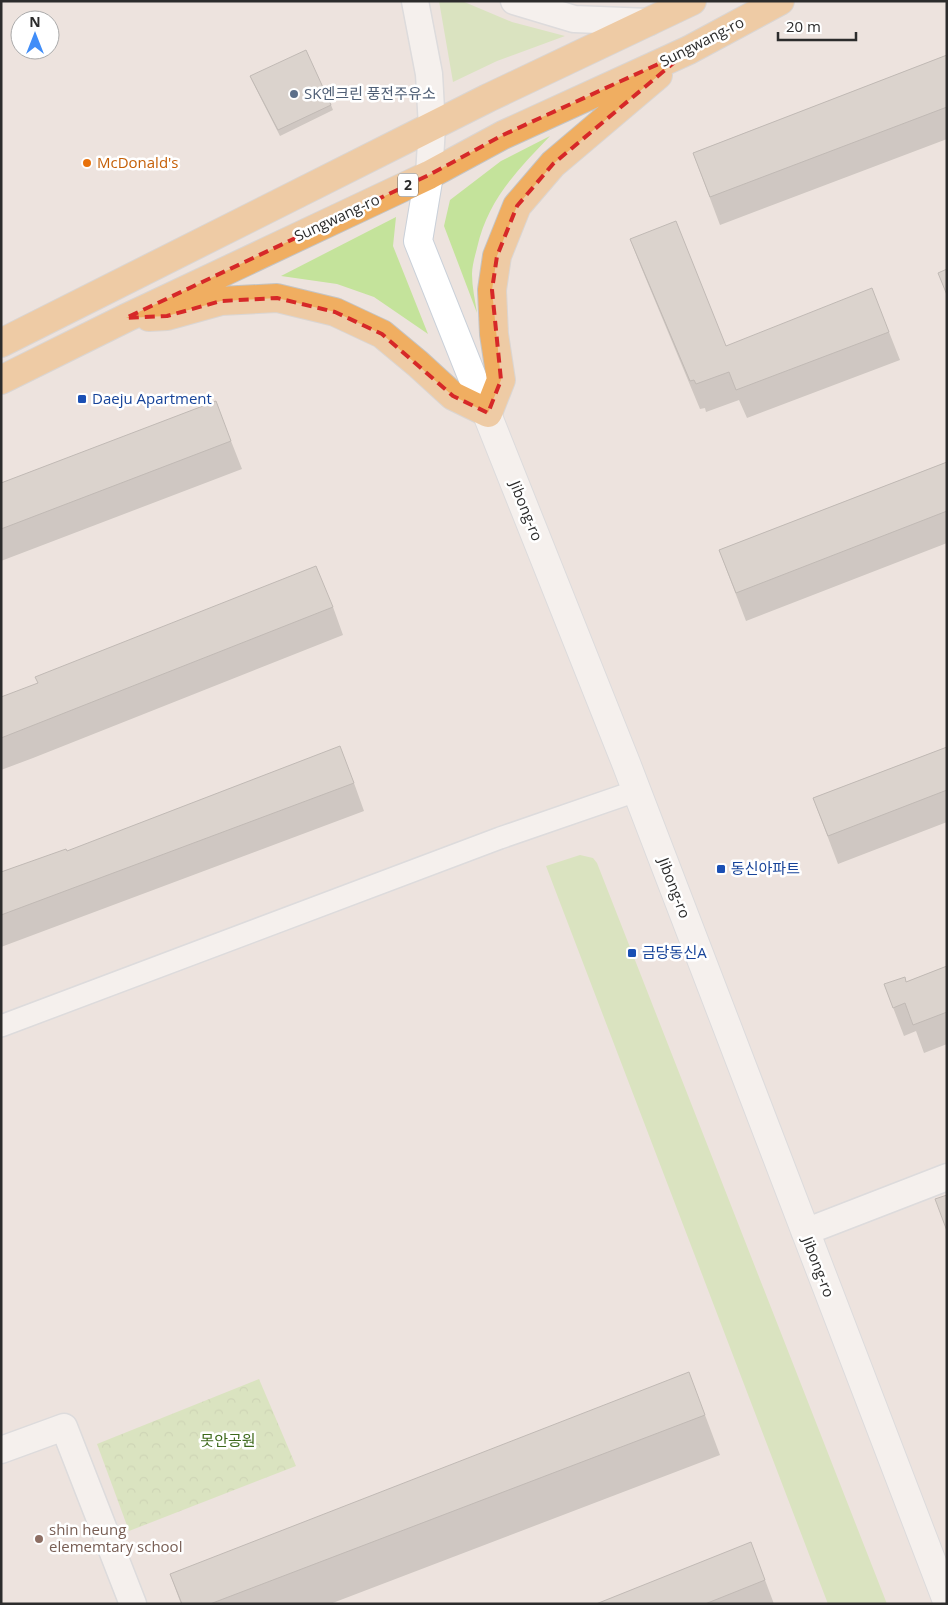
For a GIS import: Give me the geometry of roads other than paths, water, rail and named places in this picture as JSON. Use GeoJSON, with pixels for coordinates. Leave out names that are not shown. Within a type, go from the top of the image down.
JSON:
{"type":"FeatureCollection","features":[{"type":"Feature","properties":{"kind":"main road"},"geometry":{"type":"LineString","coordinates":[[1,343],[488,98],[692,1]]}},
{"type":"Feature","properties":{"kind":"main road","name":"Sungwang-ro"},"geometry":{"type":"LineString","coordinates":[[1,380],[126,318],[429,175],[503,135],[689,50],[780,1]]}},
{"type":"Feature","properties":{"kind":"main road"},"geometry":{"type":"LineString","coordinates":[[126,318],[168,316],[221,301],[277,298],[335,312],[382,334],[453,396],[488,413],[501,380],[494,334],[492,290],[497,256],[517,206],[553,164],[689,50]]}},
{"type":"Feature","properties":{"kind":"main road","name":"Jibong-ro"},"geometry":{"type":"LineString","coordinates":[[429,175],[418,241],[488,413],[636,791],[947,1601]]}},
{"type":"Feature","properties":{"kind":"street"},"geometry":{"type":"LineString","coordinates":[[415,1],[429,70],[432,127],[429,175]]}},
{"type":"Feature","properties":{"kind":"street"},"geometry":{"type":"LineString","coordinates":[[514,1],[574,19],[649,22]]}},
{"type":"Feature","properties":{"kind":"street"},"geometry":{"type":"LineString","coordinates":[[1,1026],[500,838],[636,791]]}},
{"type":"Feature","properties":{"kind":"street"},"geometry":{"type":"LineString","coordinates":[[805,1232],[947,1177]]}},
{"type":"Feature","properties":{"kind":"street"},"geometry":{"type":"LineString","coordinates":[[1,1450],[64,1427],[133,1604]]}},
{"type":"Feature","properties":{"kind":"place","name":"SK엔크린 풍전주유소"},"geometry":{"type":"Point","coordinates":[294,94]}},
{"type":"Feature","properties":{"kind":"place","name":"McDonald's"},"geometry":{"type":"Point","coordinates":[87,163]}},
{"type":"Feature","properties":{"kind":"place","name":"Daeju Apartment"},"geometry":{"type":"Point","coordinates":[82,399]}},
{"type":"Feature","properties":{"kind":"place","name":"동신아파트"},"geometry":{"type":"Point","coordinates":[721,869]}},
{"type":"Feature","properties":{"kind":"place","name":"금당동신A"},"geometry":{"type":"Point","coordinates":[632,953]}},
{"type":"Feature","properties":{"kind":"place","name":"shin heung elememtary school"},"geometry":{"type":"Point","coordinates":[39,1539]}},
{"type":"Feature","properties":{"kind":"park label","name":"못안공원"},"geometry":{"type":"Point","coordinates":[228,1441]}}]}
